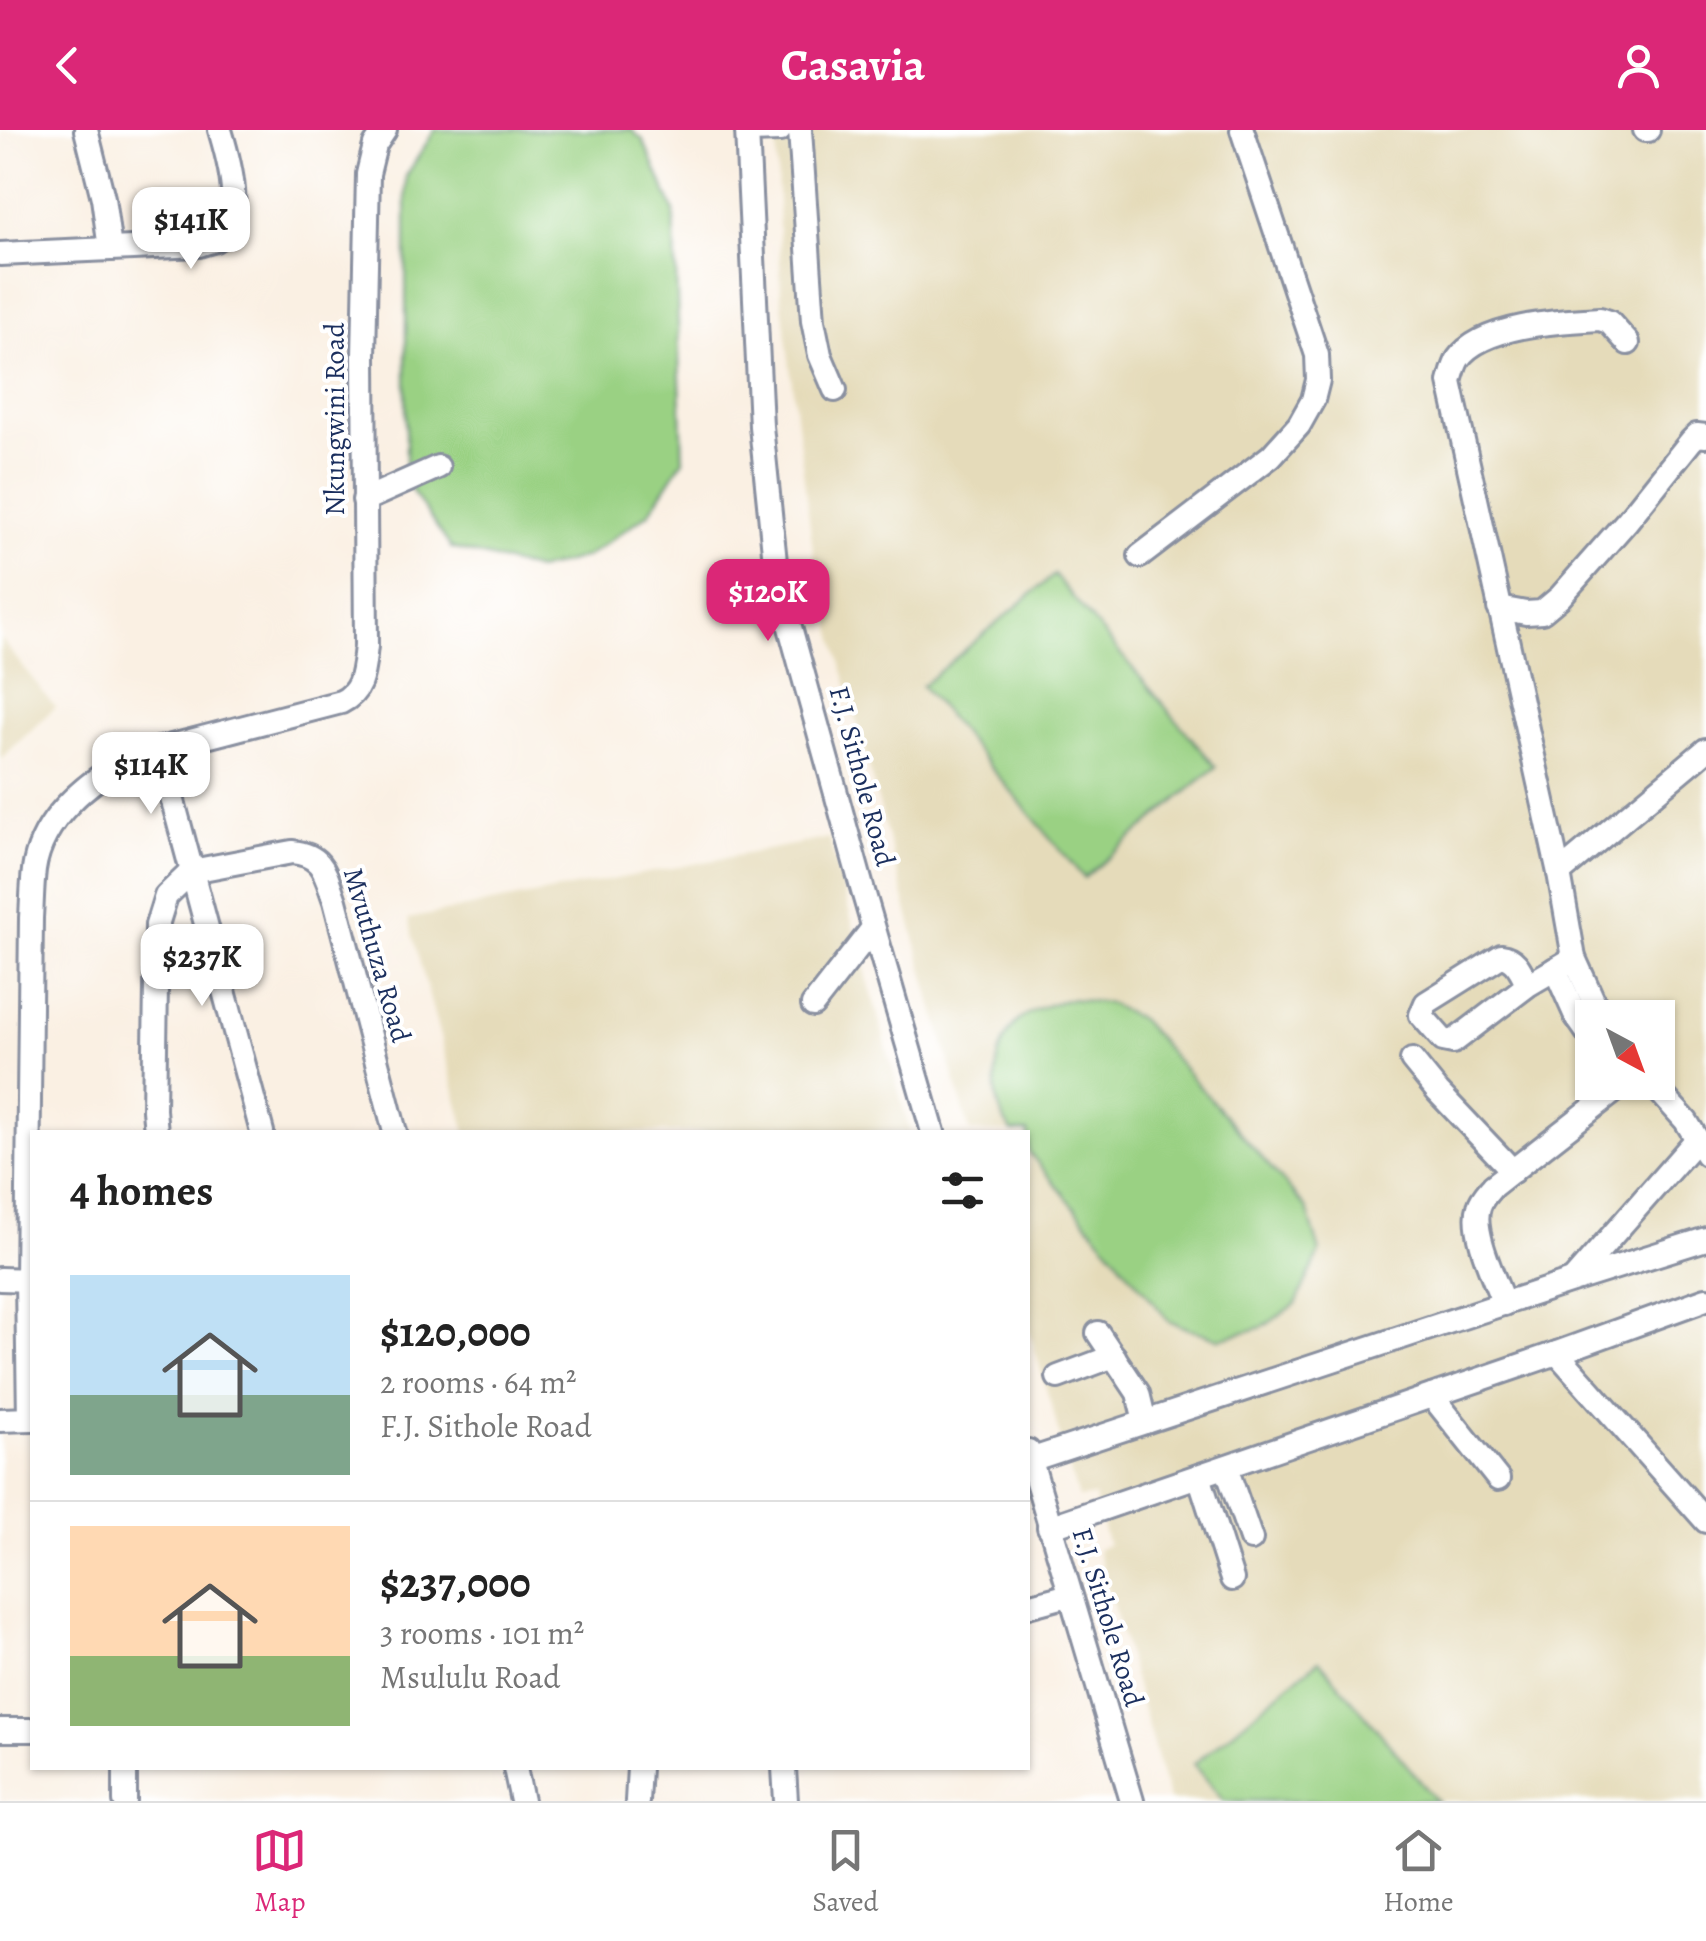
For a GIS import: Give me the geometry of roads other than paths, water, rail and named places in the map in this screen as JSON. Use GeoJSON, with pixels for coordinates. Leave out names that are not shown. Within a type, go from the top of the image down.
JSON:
{"type":"FeatureCollection","features":[{"type":"Feature","properties":{"kind":"street"},"geometry":{"type":"LineString","coordinates":[[86,130],[100,179],[110,249]]}},
{"type":"Feature","properties":{"kind":"street"},"geometry":{"type":"LineString","coordinates":[[0,254],[199,245],[217,239],[226,230],[233,203],[233,184],[220,130]]}},
{"type":"Feature","properties":{"kind":"street","name":"Nkungwini Road"},"geometry":{"type":"LineString","coordinates":[[160,749],[340,702],[352,695],[360,683],[366,646],[364,338],[368,174],[375,145],[385,130]]}},
{"type":"Feature","properties":{"kind":"street"},"geometry":{"type":"LineString","coordinates":[[747,131],[780,130]]}},
{"type":"Feature","properties":{"kind":"street"},"geometry":{"type":"LineString","coordinates":[[800,130],[813,321],[820,355],[835,390]]}},
{"type":"Feature","properties":{"kind":"street"},"geometry":{"type":"LineString","coordinates":[[1140,556],[1271,456],[1299,425],[1318,380],[1317,354],[1242,130]]}},
{"type":"Feature","properties":{"kind":"street","name":"F.J. Sithole Road"},"geometry":{"type":"LineString","coordinates":[[747,131],[760,426],[775,562],[873,928],[933,1130]]}},
{"type":"Feature","properties":{"kind":"street"},"geometry":{"type":"LineString","coordinates":[[1575,1011],[1565,963],[1559,873],[1450,382],[1457,361],[1467,350],[1498,334],[1543,322],[1600,318],[1609,322],[1628,343]]}},
{"type":"Feature","properties":{"kind":"street"},"geometry":{"type":"LineString","coordinates":[[1499,608],[1542,612],[1627,521],[1691,441],[1698,435],[1706,436]]}},
{"type":"Feature","properties":{"kind":"street"},"geometry":{"type":"LineString","coordinates":[[364,500],[438,467]]}},
{"type":"Feature","properties":{"kind":"street"},"geometry":{"type":"LineString","coordinates":[[30,1130],[34,867],[46,834],[75,797],[102,773],[133,756],[160,749],[261,1130]]}},
{"type":"Feature","properties":{"kind":"street"},"geometry":{"type":"LineString","coordinates":[[1559,873],[1706,750]]}},
{"type":"Feature","properties":{"kind":"street","name":"Mvuthuza Road"},"geometry":{"type":"LineString","coordinates":[[192,871],[292,852],[307,854],[322,867],[394,1130]]}},
{"type":"Feature","properties":{"kind":"street"},"geometry":{"type":"LineString","coordinates":[[156,1130],[158,924],[166,896],[192,871]]}},
{"type":"Feature","properties":{"kind":"street"},"geometry":{"type":"LineString","coordinates":[[813,1004],[873,928]]}},
{"type":"Feature","properties":{"kind":"street"},"geometry":{"type":"LineString","coordinates":[[1528,985],[1565,963]]}},
{"type":"Feature","properties":{"kind":"street"},"geometry":{"type":"LineString","coordinates":[[1565,963],[1589,1000]]}},
{"type":"Feature","properties":{"kind":"street"},"geometry":{"type":"LineString","coordinates":[[1412,1060],[1513,1171]]}},
{"type":"Feature","properties":{"kind":"street"},"geometry":{"type":"LineString","coordinates":[[1504,1304],[1476,1222],[1479,1206],[1484,1196],[1513,1171],[1603,1100]]}},
{"type":"Feature","properties":{"kind":"street"},"geometry":{"type":"LineString","coordinates":[[1572,1281],[1701,1146],[1686,1120],[1668,1100]]}},
{"type":"Feature","properties":{"kind":"street"},"geometry":{"type":"LineString","coordinates":[[1030,1456],[1145,1422],[1706,1239]]}},
{"type":"Feature","properties":{"kind":"street"},"geometry":{"type":"LineString","coordinates":[[0,1279],[30,1280]]}},
{"type":"Feature","properties":{"kind":"street"},"geometry":{"type":"LineString","coordinates":[[1050,1527],[1706,1300]]}},
{"type":"Feature","properties":{"kind":"street"},"geometry":{"type":"LineString","coordinates":[[1098,1333],[1138,1393],[1145,1422]]}},
{"type":"Feature","properties":{"kind":"street"},"geometry":{"type":"LineString","coordinates":[[1558,1353],[1706,1521]]}},
{"type":"Feature","properties":{"kind":"street"},"geometry":{"type":"LineString","coordinates":[[1058,1377],[1114,1356]]}},
{"type":"Feature","properties":{"kind":"street"},"geometry":{"type":"LineString","coordinates":[[1432,1396],[1498,1479]]}},
{"type":"Feature","properties":{"kind":"street"},"geometry":{"type":"LineString","coordinates":[[0,1420],[30,1419]]}},
{"type":"Feature","properties":{"kind":"street","name":"F.J. Sithole Road"},"geometry":{"type":"LineString","coordinates":[[1030,1459],[1132,1801]]}},
{"type":"Feature","properties":{"kind":"street"},"geometry":{"type":"LineString","coordinates":[[1226,1467],[1252,1539]]}},
{"type":"Feature","properties":{"kind":"street"},"geometry":{"type":"LineString","coordinates":[[1199,1476],[1232,1578]]}},
{"type":"Feature","properties":{"kind":"street"},"geometry":{"type":"LineString","coordinates":[[1030,1605],[1070,1595]]}},
{"type":"Feature","properties":{"kind":"street"},"geometry":{"type":"LineString","coordinates":[[0,1730],[30,1730]]}},
{"type":"Feature","properties":{"kind":"street"},"geometry":{"type":"LineString","coordinates":[[125,1770],[125,1801]]}},
{"type":"Feature","properties":{"kind":"street"},"geometry":{"type":"LineString","coordinates":[[515,1770],[522,1801]]}},
{"type":"Feature","properties":{"kind":"street"},"geometry":{"type":"LineString","coordinates":[[638,1801],[639,1770]]}},
{"type":"Feature","properties":{"kind":"street"},"geometry":{"type":"LineString","coordinates":[[784,1770],[786,1801]]}}]}
